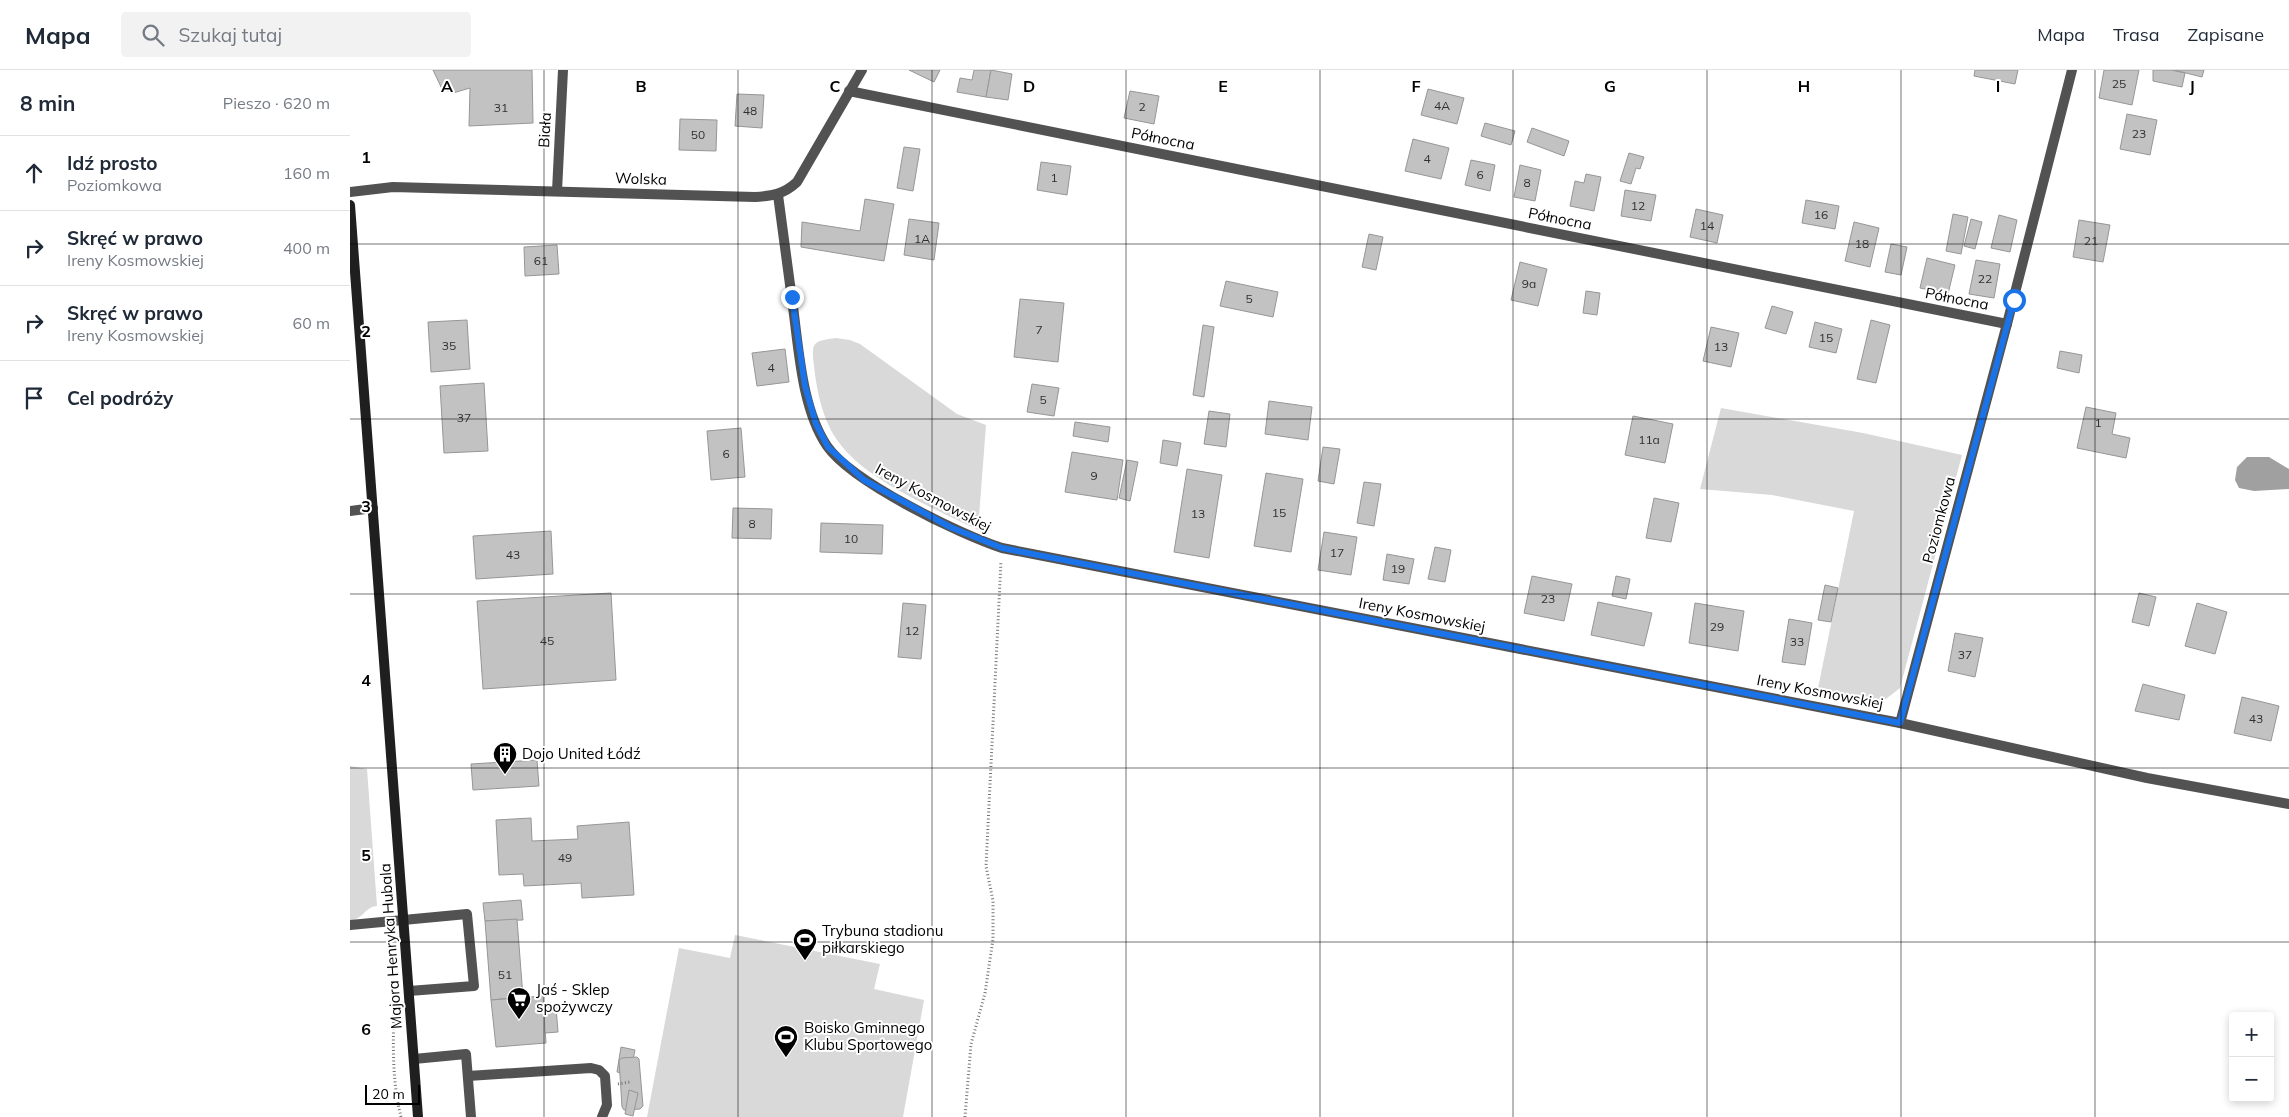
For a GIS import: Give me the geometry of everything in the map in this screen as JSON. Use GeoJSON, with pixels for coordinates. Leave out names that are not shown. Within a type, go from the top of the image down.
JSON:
{"type":"FeatureCollection","features":[{"type":"Feature","properties":{"kind":"main road","name":"Majora Henryka Hubala"},"geometry":{"type":"LineString","coordinates":[[350,205],[418,1117]]}},
{"type":"Feature","properties":{"kind":"street","name":"Biała"},"geometry":{"type":"LineString","coordinates":[[557,191],[563,70]]}},
{"type":"Feature","properties":{"kind":"street"},"geometry":{"type":"LineString","coordinates":[[778,195],[789,190],[797,182],[862,70]]}},
{"type":"Feature","properties":{"kind":"street","name":"Północna"},"geometry":{"type":"LineString","coordinates":[[850,91],[2007,324],[2072,70]]}},
{"type":"Feature","properties":{"kind":"street","name":"Wolska"},"geometry":{"type":"LineString","coordinates":[[350,192],[393,187],[755,197],[778,195]]}},
{"type":"Feature","properties":{"kind":"street","name":"Ireny Kosmowskiej"},"geometry":{"type":"LineString","coordinates":[[778,195],[805,386],[816,424],[828,447],[864,480],[950,527],[1002,548],[1900,723],[2147,778],[2289,804]]}},
{"type":"Feature","properties":{"kind":"street","name":"Poziomkowa"},"geometry":{"type":"LineString","coordinates":[[1900,723],[2007,324]]}},
{"type":"Feature","properties":{"kind":"street"},"geometry":{"type":"LineString","coordinates":[[350,511],[373,508]]}},
{"type":"Feature","properties":{"kind":"street"},"geometry":{"type":"LineString","coordinates":[[350,925],[467,914],[474,986],[409,991]]}},
{"type":"Feature","properties":{"kind":"street"},"geometry":{"type":"LineString","coordinates":[[414,1059],[466,1054],[471,1117]]}},
{"type":"Feature","properties":{"kind":"street"},"geometry":{"type":"LineString","coordinates":[[468,1076],[591,1068],[599,1070],[605,1076],[607,1105],[602,1117]]}},
{"type":"Feature","properties":{"kind":"path"},"geometry":{"type":"LineString","coordinates":[[965,1117],[971,1044],[985,993],[993,940],[993,901],[986,866],[997,605],[1002,548]]}},
{"type":"Feature","properties":{"kind":"path"},"geometry":{"type":"LineString","coordinates":[[395,1000],[393,1044],[396,1099],[401,1117]]}},
{"type":"Feature","properties":{"kind":"shaded area"},"geometry":{"type":"Polygon","coordinates":[[[836,338],[860,344],[957,414],[986,425],[978,530],[924,504],[885,482],[868,471],[840,444],[825,417],[817,386],[813,358],[815,344],[822,340],[836,338]]]}},
{"type":"Feature","properties":{"kind":"shaded area"},"geometry":{"type":"Polygon","coordinates":[[[1721,408],[1863,433],[1962,455],[1900,688],[1882,702],[1817,693],[1854,511],[1772,495],[1700,489],[1721,408]]]}},
{"type":"Feature","properties":{"kind":"shaded area"},"geometry":{"type":"Polygon","coordinates":[[[2247,457],[2269,457],[2289,469],[2289,489],[2254,491],[2239,488],[2235,480],[2237,467],[2247,457]]]}},
{"type":"Feature","properties":{"kind":"shaded area"},"geometry":{"type":"Polygon","coordinates":[[[350,766],[367,769],[377,906],[370,908],[358,918],[350,921],[350,766]]]}},
{"type":"Feature","properties":{"kind":"shaded area","name":"Boisko Gminnego Klubu Sportowego"},"geometry":{"type":"Polygon","coordinates":[[[735,935],[880,964],[874,989],[924,1000],[903,1117],[647,1117],[679,948],[730,958],[735,935]]]}},
{"type":"Feature","properties":{"kind":"building"},"geometry":{"type":"Polygon","coordinates":[[[433,70],[532,70],[533,123],[469,126],[470,88],[453,93],[442,89],[433,70]]]}},
{"type":"Feature","properties":{"kind":"building"},"geometry":{"type":"Polygon","coordinates":[[[909,70],[940,70],[934,82],[909,70]]]}},
{"type":"Feature","properties":{"kind":"building"},"geometry":{"type":"Polygon","coordinates":[[[974,70],[991,70],[986,97],[957,92],[960,78],[972,80],[974,70]]]}},
{"type":"Feature","properties":{"kind":"building"},"geometry":{"type":"Polygon","coordinates":[[[991,70],[1012,74],[1008,100],[986,97],[991,70]]]}},
{"type":"Feature","properties":{"kind":"building"},"geometry":{"type":"Polygon","coordinates":[[[1975,70],[2018,70],[2015,84],[1974,76],[1975,70]]]}},
{"type":"Feature","properties":{"kind":"building"},"geometry":{"type":"Polygon","coordinates":[[[2104,70],[2139,70],[2132,105],[2099,98],[2104,70]]]}},
{"type":"Feature","properties":{"kind":"building"},"geometry":{"type":"Polygon","coordinates":[[[2153,70],[2171,70],[2185,73],[2182,87],[2153,81],[2153,70]]]}},
{"type":"Feature","properties":{"kind":"building"},"geometry":{"type":"Polygon","coordinates":[[[2174,70],[2204,70],[2202,77],[2174,70]]]}},
{"type":"Feature","properties":{"kind":"building"},"geometry":{"type":"Polygon","coordinates":[[[1428,89],[1464,98],[1457,124],[1421,115],[1428,89]]]}},
{"type":"Feature","properties":{"kind":"building"},"geometry":{"type":"Polygon","coordinates":[[[1130,91],[1159,96],[1154,124],[1124,118],[1130,91]]]}},
{"type":"Feature","properties":{"kind":"building"},"geometry":{"type":"Polygon","coordinates":[[[737,94],[764,95],[762,128],[735,126],[737,94]]]}},
{"type":"Feature","properties":{"kind":"building"},"geometry":{"type":"Polygon","coordinates":[[[2127,114],[2157,120],[2150,155],[2120,149],[2127,114]]]}},
{"type":"Feature","properties":{"kind":"building"},"geometry":{"type":"Polygon","coordinates":[[[680,119],[717,120],[716,151],[679,150],[680,119]]]}},
{"type":"Feature","properties":{"kind":"building"},"geometry":{"type":"Polygon","coordinates":[[[1485,123],[1515,131],[1511,145],[1481,136],[1485,123]]]}},
{"type":"Feature","properties":{"kind":"building"},"geometry":{"type":"Polygon","coordinates":[[[1532,128],[1569,141],[1564,156],[1527,142],[1532,128]]]}},
{"type":"Feature","properties":{"kind":"building"},"geometry":{"type":"Polygon","coordinates":[[[1413,139],[1449,148],[1441,179],[1405,171],[1413,139]]]}},
{"type":"Feature","properties":{"kind":"building"},"geometry":{"type":"Polygon","coordinates":[[[904,147],[920,149],[913,191],[897,188],[904,147]]]}},
{"type":"Feature","properties":{"kind":"building"},"geometry":{"type":"Polygon","coordinates":[[[1629,153],[1644,157],[1640,169],[1636,168],[1631,184],[1620,181],[1629,153]]]}},
{"type":"Feature","properties":{"kind":"building"},"geometry":{"type":"Polygon","coordinates":[[[1471,160],[1495,165],[1490,191],[1465,185],[1471,160]]]}},
{"type":"Feature","properties":{"kind":"building"},"geometry":{"type":"Polygon","coordinates":[[[1041,162],[1071,166],[1067,195],[1037,190],[1041,162]]]}},
{"type":"Feature","properties":{"kind":"building"},"geometry":{"type":"Polygon","coordinates":[[[1520,165],[1541,170],[1535,201],[1514,197],[1520,165]]]}},
{"type":"Feature","properties":{"kind":"building"},"geometry":{"type":"Polygon","coordinates":[[[1586,174],[1601,177],[1594,211],[1570,206],[1575,181],[1584,183],[1586,174]]]}},
{"type":"Feature","properties":{"kind":"building"},"geometry":{"type":"Polygon","coordinates":[[[1625,190],[1656,195],[1651,221],[1621,216],[1625,190]]]}},
{"type":"Feature","properties":{"kind":"building"},"geometry":{"type":"Polygon","coordinates":[[[865,199],[894,204],[884,261],[801,247],[802,222],[860,231],[865,199]]]}},
{"type":"Feature","properties":{"kind":"building"},"geometry":{"type":"Polygon","coordinates":[[[1806,200],[1839,206],[1835,229],[1802,223],[1806,200]]]}},
{"type":"Feature","properties":{"kind":"building"},"geometry":{"type":"Polygon","coordinates":[[[1696,209],[1723,215],[1717,243],[1690,237],[1696,209]]]}},
{"type":"Feature","properties":{"kind":"building"},"geometry":{"type":"Polygon","coordinates":[[[1953,214],[1968,217],[1961,254],[1946,251],[1953,214]]]}},
{"type":"Feature","properties":{"kind":"building"},"geometry":{"type":"Polygon","coordinates":[[[1999,215],[2017,220],[2010,252],[1991,248],[1999,215]]]}},
{"type":"Feature","properties":{"kind":"building"},"geometry":{"type":"Polygon","coordinates":[[[909,219],[939,223],[934,260],[904,255],[909,219]]]}},
{"type":"Feature","properties":{"kind":"building"},"geometry":{"type":"Polygon","coordinates":[[[1971,219],[1982,222],[1975,249],[1964,246],[1971,219]]]}},
{"type":"Feature","properties":{"kind":"building"},"geometry":{"type":"Polygon","coordinates":[[[2079,220],[2110,225],[2103,262],[2073,257],[2079,220]]]}},
{"type":"Feature","properties":{"kind":"building"},"geometry":{"type":"Polygon","coordinates":[[[1854,222],[1879,228],[1870,267],[1845,261],[1854,222]]]}},
{"type":"Feature","properties":{"kind":"building"},"geometry":{"type":"Polygon","coordinates":[[[1369,234],[1383,237],[1376,270],[1362,267],[1369,234]]]}},
{"type":"Feature","properties":{"kind":"building"},"geometry":{"type":"Polygon","coordinates":[[[1891,244],[1907,247],[1901,275],[1885,272],[1891,244]]]}},
{"type":"Feature","properties":{"kind":"building"},"geometry":{"type":"Polygon","coordinates":[[[557,245],[559,274],[525,276],[524,247],[557,245]]]}},
{"type":"Feature","properties":{"kind":"building"},"geometry":{"type":"Polygon","coordinates":[[[1927,258],[1955,265],[1948,294],[1920,288],[1927,258]]]}},
{"type":"Feature","properties":{"kind":"building"},"geometry":{"type":"Polygon","coordinates":[[[1976,260],[2000,264],[1994,298],[1969,294],[1976,260]]]}},
{"type":"Feature","properties":{"kind":"building"},"geometry":{"type":"Polygon","coordinates":[[[1520,262],[1547,269],[1538,306],[1511,300],[1520,262]]]}},
{"type":"Feature","properties":{"kind":"building"},"geometry":{"type":"Polygon","coordinates":[[[1226,281],[1278,292],[1273,317],[1220,306],[1226,281]]]}},
{"type":"Feature","properties":{"kind":"building"},"geometry":{"type":"Polygon","coordinates":[[[1586,291],[1600,293],[1597,315],[1583,313],[1586,291]]]}},
{"type":"Feature","properties":{"kind":"building"},"geometry":{"type":"Polygon","coordinates":[[[1020,299],[1064,303],[1058,362],[1014,357],[1020,299]]]}},
{"type":"Feature","properties":{"kind":"building"},"geometry":{"type":"Polygon","coordinates":[[[1772,306],[1793,312],[1786,334],[1765,328],[1772,306]]]}},
{"type":"Feature","properties":{"kind":"building"},"geometry":{"type":"Polygon","coordinates":[[[467,320],[470,369],[431,372],[428,322],[467,320]]]}},
{"type":"Feature","properties":{"kind":"building"},"geometry":{"type":"Polygon","coordinates":[[[1871,320],[1890,325],[1876,383],[1857,379],[1871,320]]]}},
{"type":"Feature","properties":{"kind":"building"},"geometry":{"type":"Polygon","coordinates":[[[1815,322],[1842,329],[1836,353],[1809,347],[1815,322]]]}},
{"type":"Feature","properties":{"kind":"building"},"geometry":{"type":"Polygon","coordinates":[[[1203,325],[1214,327],[1204,397],[1193,395],[1203,325]]]}},
{"type":"Feature","properties":{"kind":"building"},"geometry":{"type":"Polygon","coordinates":[[[1711,327],[1739,333],[1731,367],[1703,361],[1711,327]]]}},
{"type":"Feature","properties":{"kind":"building"},"geometry":{"type":"Polygon","coordinates":[[[785,349],[789,382],[757,386],[752,353],[785,349]]]}},
{"type":"Feature","properties":{"kind":"building"},"geometry":{"type":"Polygon","coordinates":[[[2060,351],[2082,355],[2079,373],[2057,368],[2060,351]]]}},
{"type":"Feature","properties":{"kind":"building"},"geometry":{"type":"Polygon","coordinates":[[[484,383],[488,451],[444,453],[440,386],[484,383]]]}},
{"type":"Feature","properties":{"kind":"building"},"geometry":{"type":"Polygon","coordinates":[[[1032,384],[1059,388],[1054,416],[1027,412],[1032,384]]]}},
{"type":"Feature","properties":{"kind":"building"},"geometry":{"type":"Polygon","coordinates":[[[1269,401],[1312,407],[1308,440],[1265,434],[1269,401]]]}},
{"type":"Feature","properties":{"kind":"building"},"geometry":{"type":"Polygon","coordinates":[[[2086,407],[2116,413],[2112,434],[2130,438],[2126,458],[2077,448],[2086,407]]]}},
{"type":"Feature","properties":{"kind":"building"},"geometry":{"type":"Polygon","coordinates":[[[1209,411],[1230,414],[1226,447],[1204,444],[1209,411]]]}},
{"type":"Feature","properties":{"kind":"building"},"geometry":{"type":"Polygon","coordinates":[[[1633,416],[1673,424],[1665,463],[1625,455],[1633,416]]]}},
{"type":"Feature","properties":{"kind":"building"},"geometry":{"type":"Polygon","coordinates":[[[1075,422],[1110,427],[1108,442],[1073,436],[1075,422]]]}},
{"type":"Feature","properties":{"kind":"building"},"geometry":{"type":"Polygon","coordinates":[[[741,428],[745,477],[711,480],[707,431],[741,428]]]}},
{"type":"Feature","properties":{"kind":"building"},"geometry":{"type":"Polygon","coordinates":[[[1163,440],[1181,443],[1177,466],[1160,463],[1163,440]]]}},
{"type":"Feature","properties":{"kind":"building"},"geometry":{"type":"Polygon","coordinates":[[[1323,447],[1340,449],[1334,484],[1318,481],[1323,447]]]}},
{"type":"Feature","properties":{"kind":"building"},"geometry":{"type":"Polygon","coordinates":[[[1072,452],[1123,460],[1117,500],[1065,492],[1072,452]]]}},
{"type":"Feature","properties":{"kind":"building"},"geometry":{"type":"Polygon","coordinates":[[[1127,460],[1138,462],[1130,501],[1119,498],[1127,460]]]}},
{"type":"Feature","properties":{"kind":"building"},"geometry":{"type":"Polygon","coordinates":[[[1187,469],[1222,475],[1209,558],[1174,552],[1187,469]]]}},
{"type":"Feature","properties":{"kind":"building"},"geometry":{"type":"Polygon","coordinates":[[[1266,473],[1303,479],[1291,552],[1254,546],[1266,473]]]}},
{"type":"Feature","properties":{"kind":"building"},"geometry":{"type":"Polygon","coordinates":[[[1364,482],[1381,484],[1374,526],[1357,523],[1364,482]]]}},
{"type":"Feature","properties":{"kind":"building"},"geometry":{"type":"Polygon","coordinates":[[[1654,498],[1679,503],[1671,542],[1646,538],[1654,498]]]}},
{"type":"Feature","properties":{"kind":"building"},"geometry":{"type":"Polygon","coordinates":[[[733,508],[772,509],[771,539],[732,538],[733,508]]]}},
{"type":"Feature","properties":{"kind":"building"},"geometry":{"type":"Polygon","coordinates":[[[821,523],[883,525],[882,554],[820,552],[821,523]]]}},
{"type":"Feature","properties":{"kind":"building"},"geometry":{"type":"Polygon","coordinates":[[[551,531],[553,574],[476,579],[473,536],[551,531]]]}},
{"type":"Feature","properties":{"kind":"building"},"geometry":{"type":"Polygon","coordinates":[[[1324,532],[1357,537],[1351,575],[1318,570],[1324,532]]]}},
{"type":"Feature","properties":{"kind":"building"},"geometry":{"type":"Polygon","coordinates":[[[1435,547],[1451,550],[1445,582],[1428,579],[1435,547]]]}},
{"type":"Feature","properties":{"kind":"building"},"geometry":{"type":"Polygon","coordinates":[[[1387,554],[1414,559],[1409,584],[1383,580],[1387,554]]]}},
{"type":"Feature","properties":{"kind":"building"},"geometry":{"type":"Polygon","coordinates":[[[1532,576],[1572,584],[1564,621],[1524,613],[1532,576]]]}},
{"type":"Feature","properties":{"kind":"building"},"geometry":{"type":"Polygon","coordinates":[[[1616,576],[1630,579],[1626,599],[1612,596],[1616,576]]]}},
{"type":"Feature","properties":{"kind":"building"},"geometry":{"type":"Polygon","coordinates":[[[1825,585],[1838,588],[1831,622],[1818,620],[1825,585]]]}},
{"type":"Feature","properties":{"kind":"building"},"geometry":{"type":"Polygon","coordinates":[[[611,593],[616,680],[483,689],[477,601],[611,593]]]}},
{"type":"Feature","properties":{"kind":"building"},"geometry":{"type":"Polygon","coordinates":[[[2139,593],[2156,597],[2149,626],[2132,622],[2139,593]]]}},
{"type":"Feature","properties":{"kind":"building"},"geometry":{"type":"Polygon","coordinates":[[[1598,602],[1652,613],[1644,646],[1591,635],[1598,602]]]}},
{"type":"Feature","properties":{"kind":"building"},"geometry":{"type":"Polygon","coordinates":[[[903,603],[926,605],[921,659],[898,657],[903,603]]]}},
{"type":"Feature","properties":{"kind":"building"},"geometry":{"type":"Polygon","coordinates":[[[1695,603],[1744,611],[1738,651],[1689,643],[1695,603]]]}},
{"type":"Feature","properties":{"kind":"building"},"geometry":{"type":"Polygon","coordinates":[[[2197,603],[2227,612],[2215,654],[2185,646],[2197,603]]]}},
{"type":"Feature","properties":{"kind":"building"},"geometry":{"type":"Polygon","coordinates":[[[1789,619],[1812,623],[1805,665],[1782,662],[1789,619]]]}},
{"type":"Feature","properties":{"kind":"building"},"geometry":{"type":"Polygon","coordinates":[[[1955,633],[1983,638],[1975,677],[1948,671],[1955,633]]]}},
{"type":"Feature","properties":{"kind":"building"},"geometry":{"type":"Polygon","coordinates":[[[2143,684],[2185,695],[2179,720],[2135,711],[2143,684]]]}},
{"type":"Feature","properties":{"kind":"building"},"geometry":{"type":"Polygon","coordinates":[[[2242,697],[2279,706],[2271,741],[2234,733],[2242,697]]]}},
{"type":"Feature","properties":{"kind":"building","name":"Dojo United Łódź"},"geometry":{"type":"Polygon","coordinates":[[[537,760],[539,786],[473,790],[471,764],[537,760]]]}},
{"type":"Feature","properties":{"kind":"building"},"geometry":{"type":"Polygon","coordinates":[[[531,818],[532,841],[578,839],[577,826],[629,822],[634,895],[582,898],[581,883],[524,886],[523,874],[499,875],[496,820],[531,818]]]}},
{"type":"Feature","properties":{"kind":"building"},"geometry":{"type":"Polygon","coordinates":[[[521,900],[523,920],[485,921],[483,903],[521,900]]]}},
{"type":"Feature","properties":{"kind":"building"},"geometry":{"type":"Polygon","coordinates":[[[517,919],[523,997],[491,1000],[485,921],[517,919]]]}},
{"type":"Feature","properties":{"kind":"building","name":"Jaś - Sklep spożywczy"},"geometry":{"type":"Polygon","coordinates":[[[543,996],[546,1043],[496,1047],[491,1000],[543,996]]]}},
{"type":"Feature","properties":{"kind":"building"},"geometry":{"type":"Polygon","coordinates":[[[556,1007],[558,1032],[545,1033],[544,1008],[556,1007]]]}},
{"type":"Feature","properties":{"kind":"building"},"geometry":{"type":"Polygon","coordinates":[[[621,1047],[635,1050],[630,1075],[617,1072],[621,1047]]]}},
{"type":"Feature","properties":{"kind":"building"},"geometry":{"type":"Polygon","coordinates":[[[637,1057],[639,1059],[643,1106],[640,1109],[624,1110],[622,1107],[619,1060],[637,1057]]]}},
{"type":"Feature","properties":{"kind":"building"},"geometry":{"type":"Polygon","coordinates":[[[629,1090],[638,1093],[633,1116],[625,1114],[629,1090]]]}},
{"type":"Feature","properties":{"kind":"place","name":"Dojo United Łódź"},"geometry":{"type":"Point","coordinates":[505,775]}},
{"type":"Feature","properties":{"kind":"place","name":"Trybuna stadionu piłkarskiego"},"geometry":{"type":"Point","coordinates":[805,961]}},
{"type":"Feature","properties":{"kind":"place","name":"Jaś - Sklep spożywczy"},"geometry":{"type":"Point","coordinates":[519,1020]}},
{"type":"Feature","properties":{"kind":"place","name":"Boisko Gminnego Klubu Sportowego"},"geometry":{"type":"Point","coordinates":[786,1058]}},
{"type":"Feature","properties":{"kind":"route"},"geometry":{"type":"LineString","coordinates":[[792,297],[805,386],[816,424],[828,447],[864,480],[950,527],[988,544],[1900,723],[2014,300]]}}]}
